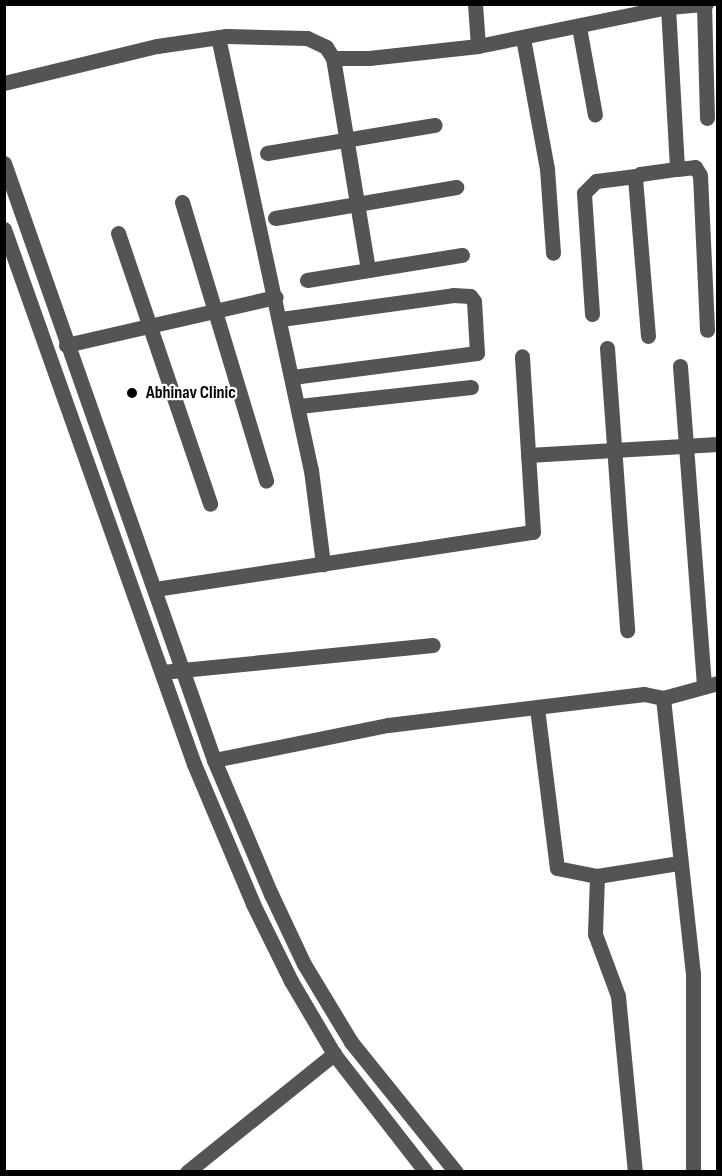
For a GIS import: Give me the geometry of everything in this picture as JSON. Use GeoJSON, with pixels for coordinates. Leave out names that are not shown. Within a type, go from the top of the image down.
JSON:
{"type":"FeatureCollection","features":[{"type":"Feature","properties":{"kind":"street"},"geometry":{"type":"LineString","coordinates":[[475,4],[478,46]]}},
{"type":"Feature","properties":{"kind":"street"},"geometry":{"type":"LineString","coordinates":[[333,58],[369,58],[478,46],[668,7],[704,5],[707,118]]}},
{"type":"Feature","properties":{"kind":"street"},"geometry":{"type":"LineString","coordinates":[[668,7],[677,169]]}},
{"type":"Feature","properties":{"kind":"street"},"geometry":{"type":"LineString","coordinates":[[579,27],[595,115]]}},
{"type":"Feature","properties":{"kind":"street"},"geometry":{"type":"LineString","coordinates":[[218,37],[312,470],[323,564]]}},
{"type":"Feature","properties":{"kind":"street"},"geometry":{"type":"LineString","coordinates":[[4,83],[157,46],[218,37],[307,38],[326,47],[333,58],[368,270]]}},
{"type":"Feature","properties":{"kind":"street"},"geometry":{"type":"LineString","coordinates":[[523,38],[548,169],[553,253]]}},
{"type":"Feature","properties":{"kind":"street"},"geometry":{"type":"LineString","coordinates":[[267,153],[346,138],[435,125]]}},
{"type":"Feature","properties":{"kind":"street"},"geometry":{"type":"LineString","coordinates":[[4,163],[66,345],[184,670],[214,760],[304,964],[351,1042],[456,1172]]}},
{"type":"Feature","properties":{"kind":"street"},"geometry":{"type":"LineString","coordinates":[[592,314],[584,193],[596,181],[695,167],[700,176],[707,330]]}},
{"type":"Feature","properties":{"kind":"street"},"geometry":{"type":"LineString","coordinates":[[636,176],[648,336]]}},
{"type":"Feature","properties":{"kind":"street"},"geometry":{"type":"LineString","coordinates":[[275,218],[456,187]]}},
{"type":"Feature","properties":{"kind":"street"},"geometry":{"type":"LineString","coordinates":[[182,202],[267,481]]}},
{"type":"Feature","properties":{"kind":"street"},"geometry":{"type":"LineString","coordinates":[[4,229],[194,764],[253,904],[291,981],[334,1054],[426,1172]]}},
{"type":"Feature","properties":{"kind":"street"},"geometry":{"type":"LineString","coordinates":[[118,233],[210,504]]}},
{"type":"Feature","properties":{"kind":"street"},"geometry":{"type":"LineString","coordinates":[[307,280],[462,255]]}},
{"type":"Feature","properties":{"kind":"street"},"geometry":{"type":"LineString","coordinates":[[281,319],[453,295],[470,296],[474,302],[477,353],[292,377]]}},
{"type":"Feature","properties":{"kind":"street"},"geometry":{"type":"LineString","coordinates":[[66,345],[276,297]]}},
{"type":"Feature","properties":{"kind":"street"},"geometry":{"type":"LineString","coordinates":[[607,348],[627,630]]}},
{"type":"Feature","properties":{"kind":"street"},"geometry":{"type":"LineString","coordinates":[[155,589],[533,532],[522,356]]}},
{"type":"Feature","properties":{"kind":"street"},"geometry":{"type":"LineString","coordinates":[[214,760],[388,725],[644,694],[663,698],[711,683],[685,445],[680,366]]}},
{"type":"Feature","properties":{"kind":"street"},"geometry":{"type":"LineString","coordinates":[[299,406],[471,387]]}},
{"type":"Feature","properties":{"kind":"street"},"geometry":{"type":"LineString","coordinates":[[528,455],[717,444]]}},
{"type":"Feature","properties":{"kind":"street"},"geometry":{"type":"LineString","coordinates":[[162,672],[433,645]]}},
{"type":"Feature","properties":{"kind":"street"},"geometry":{"type":"LineString","coordinates":[[663,698],[678,862],[693,974],[693,1172]]}},
{"type":"Feature","properties":{"kind":"street"},"geometry":{"type":"LineString","coordinates":[[537,708],[557,868],[597,876],[678,862]]}},
{"type":"Feature","properties":{"kind":"street"},"geometry":{"type":"LineString","coordinates":[[597,876],[595,934],[618,996],[635,1172]]}},
{"type":"Feature","properties":{"kind":"street"},"geometry":{"type":"LineString","coordinates":[[193,1170],[334,1054]]}},
{"type":"Feature","properties":{"kind":"place","name":"Abhinav Clinic"},"geometry":{"type":"Point","coordinates":[132,393]}}]}
